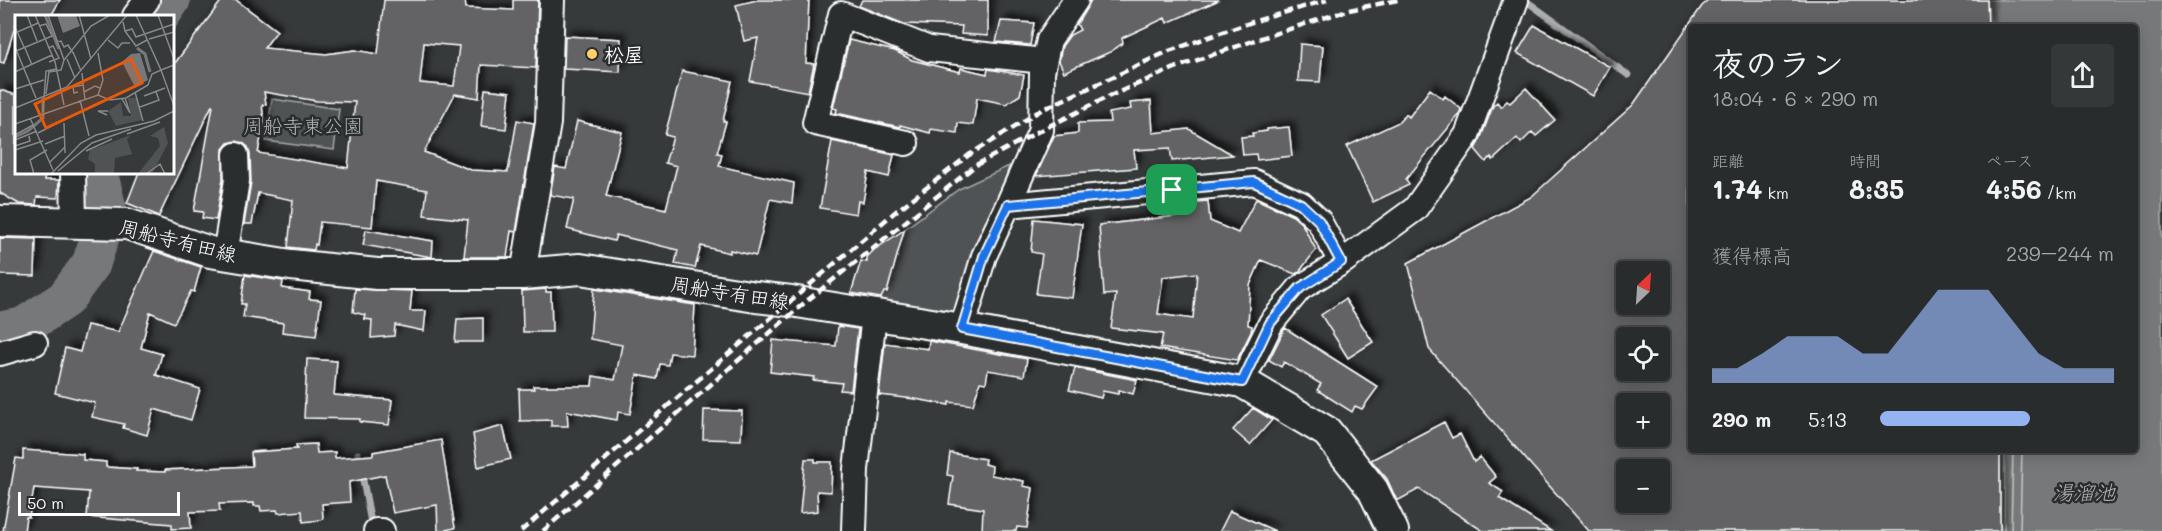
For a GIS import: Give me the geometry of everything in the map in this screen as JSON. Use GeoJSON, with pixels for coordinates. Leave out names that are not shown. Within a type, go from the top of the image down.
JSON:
{"type":"FeatureCollection","features":[{"type":"Feature","properties":{"kind":"main road","name":"周船寺有田線"},"geometry":{"type":"LineString","coordinates":[[0,221],[127,224],[210,252],[291,265],[377,274],[524,274],[580,269],[962,329],[1242,382],[1327,432],[1373,490],[1393,531]]}},
{"type":"Feature","properties":{"kind":"street"},"geometry":{"type":"LineString","coordinates":[[136,15],[147,0]]}},
{"type":"Feature","properties":{"kind":"street"},"geometry":{"type":"LineString","coordinates":[[524,274],[548,123],[552,0]]}},
{"type":"Feature","properties":{"kind":"street"},"geometry":{"type":"LineString","coordinates":[[962,329],[984,256],[1041,130],[1044,61],[1049,40],[1076,0]]}},
{"type":"Feature","properties":{"kind":"street"},"geometry":{"type":"LineString","coordinates":[[1242,382],[1270,323],[1300,288],[1415,209],[1467,135],[1516,0]]}},
{"type":"Feature","properties":{"kind":"street"},"geometry":{"type":"LineString","coordinates":[[906,142],[815,123],[841,14],[929,49],[1044,61]]}},
{"type":"Feature","properties":{"kind":"street"},"geometry":{"type":"LineString","coordinates":[[225,255],[237,180],[236,155]]}},
{"type":"Feature","properties":{"kind":"street"},"geometry":{"type":"LineString","coordinates":[[73,174],[74,222]]}},
{"type":"Feature","properties":{"kind":"street"},"geometry":{"type":"LineString","coordinates":[[1008,205],[1254,182],[1301,204],[1319,221],[1341,262]]}},
{"type":"Feature","properties":{"kind":"street"},"geometry":{"type":"LineString","coordinates":[[854,531],[856,469],[874,316]]}},
{"type":"Feature","properties":{"kind":"street"},"geometry":{"type":"LineString","coordinates":[[0,353],[35,343]]}},
{"type":"Feature","properties":{"kind":"street"},"geometry":{"type":"LineString","coordinates":[[376,531],[382,531]]}},
{"type":"Feature","properties":{"kind":"green space","name":"周船寺東公園"},"geometry":{"type":"Polygon","coordinates":[[[272,99],[339,109],[334,150],[266,141],[272,99]]]}},
{"type":"Feature","properties":{"kind":"green space"},"geometry":{"type":"Polygon","coordinates":[[[1009,166],[973,298],[962,329],[874,316],[906,228],[959,189],[1009,166]]]}},
{"type":"Feature","properties":{"kind":"water","name":"湯溜池"},"geometry":{"type":"Polygon","coordinates":[[[1988,0],[2162,0],[2162,531],[1998,531],[1999,453],[2138,453],[2138,24],[1991,24],[1988,0]]]}},
{"type":"Feature","properties":{"kind":"building"},"geometry":{"type":"Polygon","coordinates":[[[0,0],[60,0],[52,15],[15,15],[15,26],[4,63],[0,62],[0,0]]]}},
{"type":"Feature","properties":{"kind":"building"},"geometry":{"type":"Polygon","coordinates":[[[222,0],[236,0],[277,31],[264,48],[326,54],[355,50],[378,54],[384,0],[465,0],[466,8],[513,10],[513,0],[538,0],[536,68],[481,65],[479,98],[455,94],[424,152],[471,170],[508,172],[517,120],[534,123],[516,232],[511,231],[507,257],[464,257],[468,220],[424,215],[427,190],[376,181],[372,227],[320,222],[317,245],[315,244],[314,250],[288,247],[293,200],[258,193],[252,224],[244,224],[251,182],[250,154],[248,147],[236,141],[228,143],[223,149],[223,179],[216,220],[202,218],[203,212],[194,211],[212,105],[159,216],[127,203],[138,174],[174,174],[174,64],[222,0]],[[424,43],[420,83],[454,86],[459,46],[424,43]],[[264,92],[266,104],[262,105],[264,121],[258,153],[348,168],[355,102],[317,101],[264,92]]]}},
{"type":"Feature","properties":{"kind":"building"},"geometry":{"type":"Polygon","coordinates":[[[757,0],[809,0],[806,63],[814,64],[808,92],[750,81],[758,38],[744,41],[736,5],[757,0]]]}},
{"type":"Feature","properties":{"kind":"building"},"geometry":{"type":"Polygon","coordinates":[[[862,0],[988,0],[988,36],[961,34],[962,26],[904,24],[859,6],[862,0]]]}},
{"type":"Feature","properties":{"kind":"building"},"geometry":{"type":"Polygon","coordinates":[[[1091,0],[1219,0],[1167,23],[1165,18],[1122,38],[1123,43],[1110,52],[1064,72],[1059,61],[1062,46],[1070,35],[1080,30],[1077,24],[1091,0]]]}},
{"type":"Feature","properties":{"kind":"building"},"geometry":{"type":"Polygon","coordinates":[[[1709,0],[1987,0],[1988,24],[1689,24],[1709,0]]]}},
{"type":"Feature","properties":{"kind":"building"},"geometry":{"type":"Polygon","coordinates":[[[1001,21],[1034,23],[1030,45],[996,42],[1001,21]]]}},
{"type":"Feature","properties":{"kind":"building"},"geometry":{"type":"Polygon","coordinates":[[[1534,25],[1610,67],[1593,96],[1517,53],[1534,25]]]}},
{"type":"Feature","properties":{"kind":"building"},"geometry":{"type":"Polygon","coordinates":[[[1688,26],[1688,453],[2000,453],[2000,531],[1589,531],[1429,349],[1408,263],[1531,197],[1633,105],[1688,26]]]}},
{"type":"Feature","properties":{"kind":"building","name":"松屋"},"geometry":{"type":"Polygon","coordinates":[[[565,36],[621,39],[620,72],[564,69],[565,36]]]}},
{"type":"Feature","properties":{"kind":"building"},"geometry":{"type":"Polygon","coordinates":[[[849,40],[895,51],[912,60],[960,72],[961,68],[987,74],[988,69],[1024,75],[1020,95],[1006,104],[977,98],[973,125],[958,123],[957,133],[931,129],[930,133],[836,113],[837,109],[833,108],[849,40]]]}},
{"type":"Feature","properties":{"kind":"building"},"geometry":{"type":"Polygon","coordinates":[[[1300,44],[1323,46],[1320,82],[1298,81],[1300,44]]]}},
{"type":"Feature","properties":{"kind":"building"},"geometry":{"type":"Polygon","coordinates":[[[682,71],[732,81],[723,121],[726,122],[717,153],[722,154],[719,166],[794,183],[792,203],[770,199],[756,256],[701,246],[695,268],[675,264],[678,250],[616,235],[614,241],[567,229],[574,199],[550,195],[555,167],[566,169],[577,121],[622,132],[606,196],[666,209],[677,166],[665,163],[673,137],[665,135],[682,71]]]}},
{"type":"Feature","properties":{"kind":"building"},"geometry":{"type":"Polygon","coordinates":[[[1526,88],[1555,120],[1536,136],[1532,132],[1521,143],[1517,138],[1493,160],[1491,157],[1486,162],[1475,149],[1493,106],[1497,102],[1501,107],[1507,101],[1510,103],[1526,88]]]}},
{"type":"Feature","properties":{"kind":"building"},"geometry":{"type":"Polygon","coordinates":[[[485,89],[510,92],[506,129],[481,126],[485,89]]]}},
{"type":"Feature","properties":{"kind":"building"},"geometry":{"type":"Polygon","coordinates":[[[1430,89],[1443,99],[1445,96],[1461,109],[1459,115],[1406,179],[1409,185],[1373,202],[1347,146],[1399,122],[1406,114],[1409,117],[1430,89]]]}},
{"type":"Feature","properties":{"kind":"building"},"geometry":{"type":"Polygon","coordinates":[[[0,90],[15,95],[15,174],[45,174],[44,180],[59,180],[58,198],[37,197],[36,205],[19,204],[0,193],[0,90]]]}},
{"type":"Feature","properties":{"kind":"building"},"geometry":{"type":"Polygon","coordinates":[[[1151,101],[1153,133],[1189,129],[1233,155],[1172,161],[1170,148],[1134,150],[1136,168],[1036,176],[1054,136],[1078,133],[1078,123],[1110,122],[1109,113],[1131,109],[1130,103],[1151,101]]]}},
{"type":"Feature","properties":{"kind":"building"},"geometry":{"type":"Polygon","coordinates":[[[1289,127],[1292,156],[1257,160],[1256,154],[1243,155],[1241,137],[1253,136],[1252,133],[1267,131],[1267,129],[1289,127]]]}},
{"type":"Feature","properties":{"kind":"building"},"geometry":{"type":"Polygon","coordinates":[[[832,141],[894,155],[889,177],[868,172],[863,202],[858,201],[856,214],[820,208],[832,141]]]}},
{"type":"Feature","properties":{"kind":"building"},"geometry":{"type":"Polygon","coordinates":[[[1256,199],[1293,216],[1302,224],[1316,250],[1295,274],[1261,260],[1250,285],[1248,325],[1252,326],[1251,332],[1237,360],[1160,348],[1163,334],[1111,328],[1116,294],[1104,295],[1099,225],[1176,216],[1175,204],[1208,201],[1210,221],[1238,233],[1256,199]],[[1197,273],[1163,277],[1158,314],[1193,319],[1197,273]]]}},
{"type":"Feature","properties":{"kind":"building"},"geometry":{"type":"Polygon","coordinates":[[[1034,219],[1082,224],[1072,298],[1036,294],[1042,254],[1031,252],[1034,219]]]}},
{"type":"Feature","properties":{"kind":"building"},"geometry":{"type":"Polygon","coordinates":[[[366,230],[433,241],[432,257],[363,245],[366,230]]]}},
{"type":"Feature","properties":{"kind":"building"},"geometry":{"type":"Polygon","coordinates":[[[904,230],[887,292],[884,292],[881,298],[851,293],[861,261],[867,262],[867,257],[874,250],[904,230]]]}},
{"type":"Feature","properties":{"kind":"building"},"geometry":{"type":"Polygon","coordinates":[[[0,238],[36,239],[35,276],[0,275],[0,238]]]}},
{"type":"Feature","properties":{"kind":"building"},"geometry":{"type":"Polygon","coordinates":[[[154,251],[201,267],[194,292],[191,291],[174,323],[150,312],[141,348],[162,354],[156,375],[200,389],[191,420],[154,409],[147,435],[123,428],[124,424],[92,417],[95,403],[55,393],[65,348],[80,352],[87,325],[118,332],[154,251]]]}},
{"type":"Feature","properties":{"kind":"building"},"geometry":{"type":"Polygon","coordinates":[[[245,275],[283,281],[282,288],[310,292],[309,299],[321,300],[316,336],[282,332],[283,323],[243,317],[245,304],[241,304],[245,275]]]}},
{"type":"Feature","properties":{"kind":"building"},"geometry":{"type":"Polygon","coordinates":[[[355,289],[412,291],[410,311],[426,311],[424,331],[395,325],[394,336],[371,338],[372,320],[364,319],[365,315],[353,312],[355,289]]]}},
{"type":"Feature","properties":{"kind":"building"},"geometry":{"type":"Polygon","coordinates":[[[546,289],[546,292],[551,292],[552,332],[523,332],[522,291],[546,289]]]}},
{"type":"Feature","properties":{"kind":"building"},"geometry":{"type":"Polygon","coordinates":[[[594,289],[695,305],[692,355],[670,353],[668,365],[660,364],[657,379],[637,375],[630,414],[618,412],[617,420],[567,411],[568,426],[551,426],[551,420],[520,421],[519,389],[534,389],[533,386],[592,386],[593,376],[615,380],[622,345],[590,339],[594,289]]]}},
{"type":"Feature","properties":{"kind":"building"},"geometry":{"type":"Polygon","coordinates":[[[1345,299],[1373,342],[1348,358],[1321,315],[1345,299]]]}},
{"type":"Feature","properties":{"kind":"building"},"geometry":{"type":"Polygon","coordinates":[[[483,318],[483,342],[455,342],[457,319],[483,318]]]}},
{"type":"Feature","properties":{"kind":"building"},"geometry":{"type":"Polygon","coordinates":[[[838,326],[858,329],[851,391],[840,390],[842,383],[770,372],[773,340],[836,346],[838,326]]]}},
{"type":"Feature","properties":{"kind":"building"},"geometry":{"type":"Polygon","coordinates":[[[1285,328],[1378,387],[1362,409],[1355,406],[1352,412],[1317,390],[1321,384],[1284,362],[1281,367],[1269,360],[1285,328]]]}},
{"type":"Feature","properties":{"kind":"building"},"geometry":{"type":"Polygon","coordinates":[[[929,341],[1027,359],[1024,376],[988,370],[986,383],[980,382],[973,405],[949,402],[949,405],[879,395],[885,343],[928,349],[929,341]]]}},
{"type":"Feature","properties":{"kind":"building"},"geometry":{"type":"Polygon","coordinates":[[[307,359],[337,361],[334,395],[392,400],[389,425],[360,422],[360,419],[304,418],[307,359]]]}},
{"type":"Feature","properties":{"kind":"building"},"geometry":{"type":"Polygon","coordinates":[[[1075,368],[1137,380],[1133,394],[1119,390],[1118,394],[1103,391],[1101,398],[1069,390],[1075,368]]]}},
{"type":"Feature","properties":{"kind":"building"},"geometry":{"type":"Polygon","coordinates":[[[1253,408],[1272,420],[1250,445],[1233,430],[1253,408]]]}},
{"type":"Feature","properties":{"kind":"building"},"geometry":{"type":"Polygon","coordinates":[[[704,410],[742,411],[741,440],[703,439],[704,410]]]}},
{"type":"Feature","properties":{"kind":"building"},"geometry":{"type":"Polygon","coordinates":[[[1444,422],[1452,438],[1460,434],[1474,462],[1480,457],[1496,477],[1489,483],[1503,492],[1499,498],[1551,531],[1483,531],[1419,489],[1397,501],[1387,479],[1371,460],[1444,422]]]}},
{"type":"Feature","properties":{"kind":"building"},"geometry":{"type":"Polygon","coordinates":[[[503,426],[511,459],[478,467],[473,434],[503,426]]]}},
{"type":"Feature","properties":{"kind":"building"},"geometry":{"type":"Polygon","coordinates":[[[441,440],[455,528],[441,531],[438,531],[437,505],[393,513],[385,475],[349,482],[350,502],[322,504],[323,518],[321,520],[303,522],[302,511],[278,513],[277,510],[261,511],[260,506],[254,506],[254,503],[219,504],[220,511],[190,512],[191,528],[172,529],[172,524],[87,517],[89,492],[34,488],[24,531],[3,531],[16,458],[23,459],[23,450],[83,454],[83,460],[106,462],[106,467],[165,472],[165,470],[252,466],[251,452],[297,449],[296,445],[316,444],[317,453],[335,452],[335,458],[373,455],[373,452],[441,440]]]}},
{"type":"Feature","properties":{"kind":"building"},"geometry":{"type":"Polygon","coordinates":[[[950,453],[985,459],[984,464],[992,466],[991,475],[1024,481],[1023,486],[1033,488],[1027,528],[1017,527],[1016,531],[982,531],[983,509],[949,504],[953,476],[947,475],[950,453]]]}},
{"type":"Feature","properties":{"kind":"building"},"geometry":{"type":"Polygon","coordinates":[[[805,459],[815,459],[815,462],[832,462],[831,492],[817,491],[818,511],[800,513],[805,459]]]}},
{"type":"Feature","properties":{"kind":"building"},"geometry":{"type":"Polygon","coordinates":[[[1230,511],[1275,531],[1220,531],[1230,511]]]}},
{"type":"Feature","properties":{"kind":"waterway"},"geometry":{"type":"LineString","coordinates":[[161,15],[171,0]]}},
{"type":"Feature","properties":{"kind":"waterway"},"geometry":{"type":"LineString","coordinates":[[1525,0],[1628,75]]}},
{"type":"Feature","properties":{"kind":"waterway"},"geometry":{"type":"LineString","coordinates":[[0,331],[23,327],[65,299],[91,264],[108,212],[98,174]]}},
{"type":"Feature","properties":{"kind":"waterway"},"geometry":{"type":"LineString","coordinates":[[358,454],[372,528]]}},
{"type":"Feature","properties":{"kind":"railway"},"geometry":{"type":"LineString","coordinates":[[521,531],[895,212],[969,155],[1041,110],[1169,51],[1252,22],[1327,0]]}},
{"type":"Feature","properties":{"kind":"railway"},"geometry":{"type":"LineString","coordinates":[[543,531],[803,304],[976,165],[1112,95],[1175,68],[1349,10],[1398,0]]}},
{"type":"Feature","properties":{"kind":"place","name":"松屋"},"geometry":{"type":"Point","coordinates":[592,54]}},
{"type":"Feature","properties":{"kind":"route"},"geometry":{"type":"LineString","coordinates":[[1254,182],[1301,204],[1319,221],[1341,262],[1300,288],[1270,323],[1242,382],[962,329],[984,256],[1008,205],[1172,190],[1254,182]]}}]}
